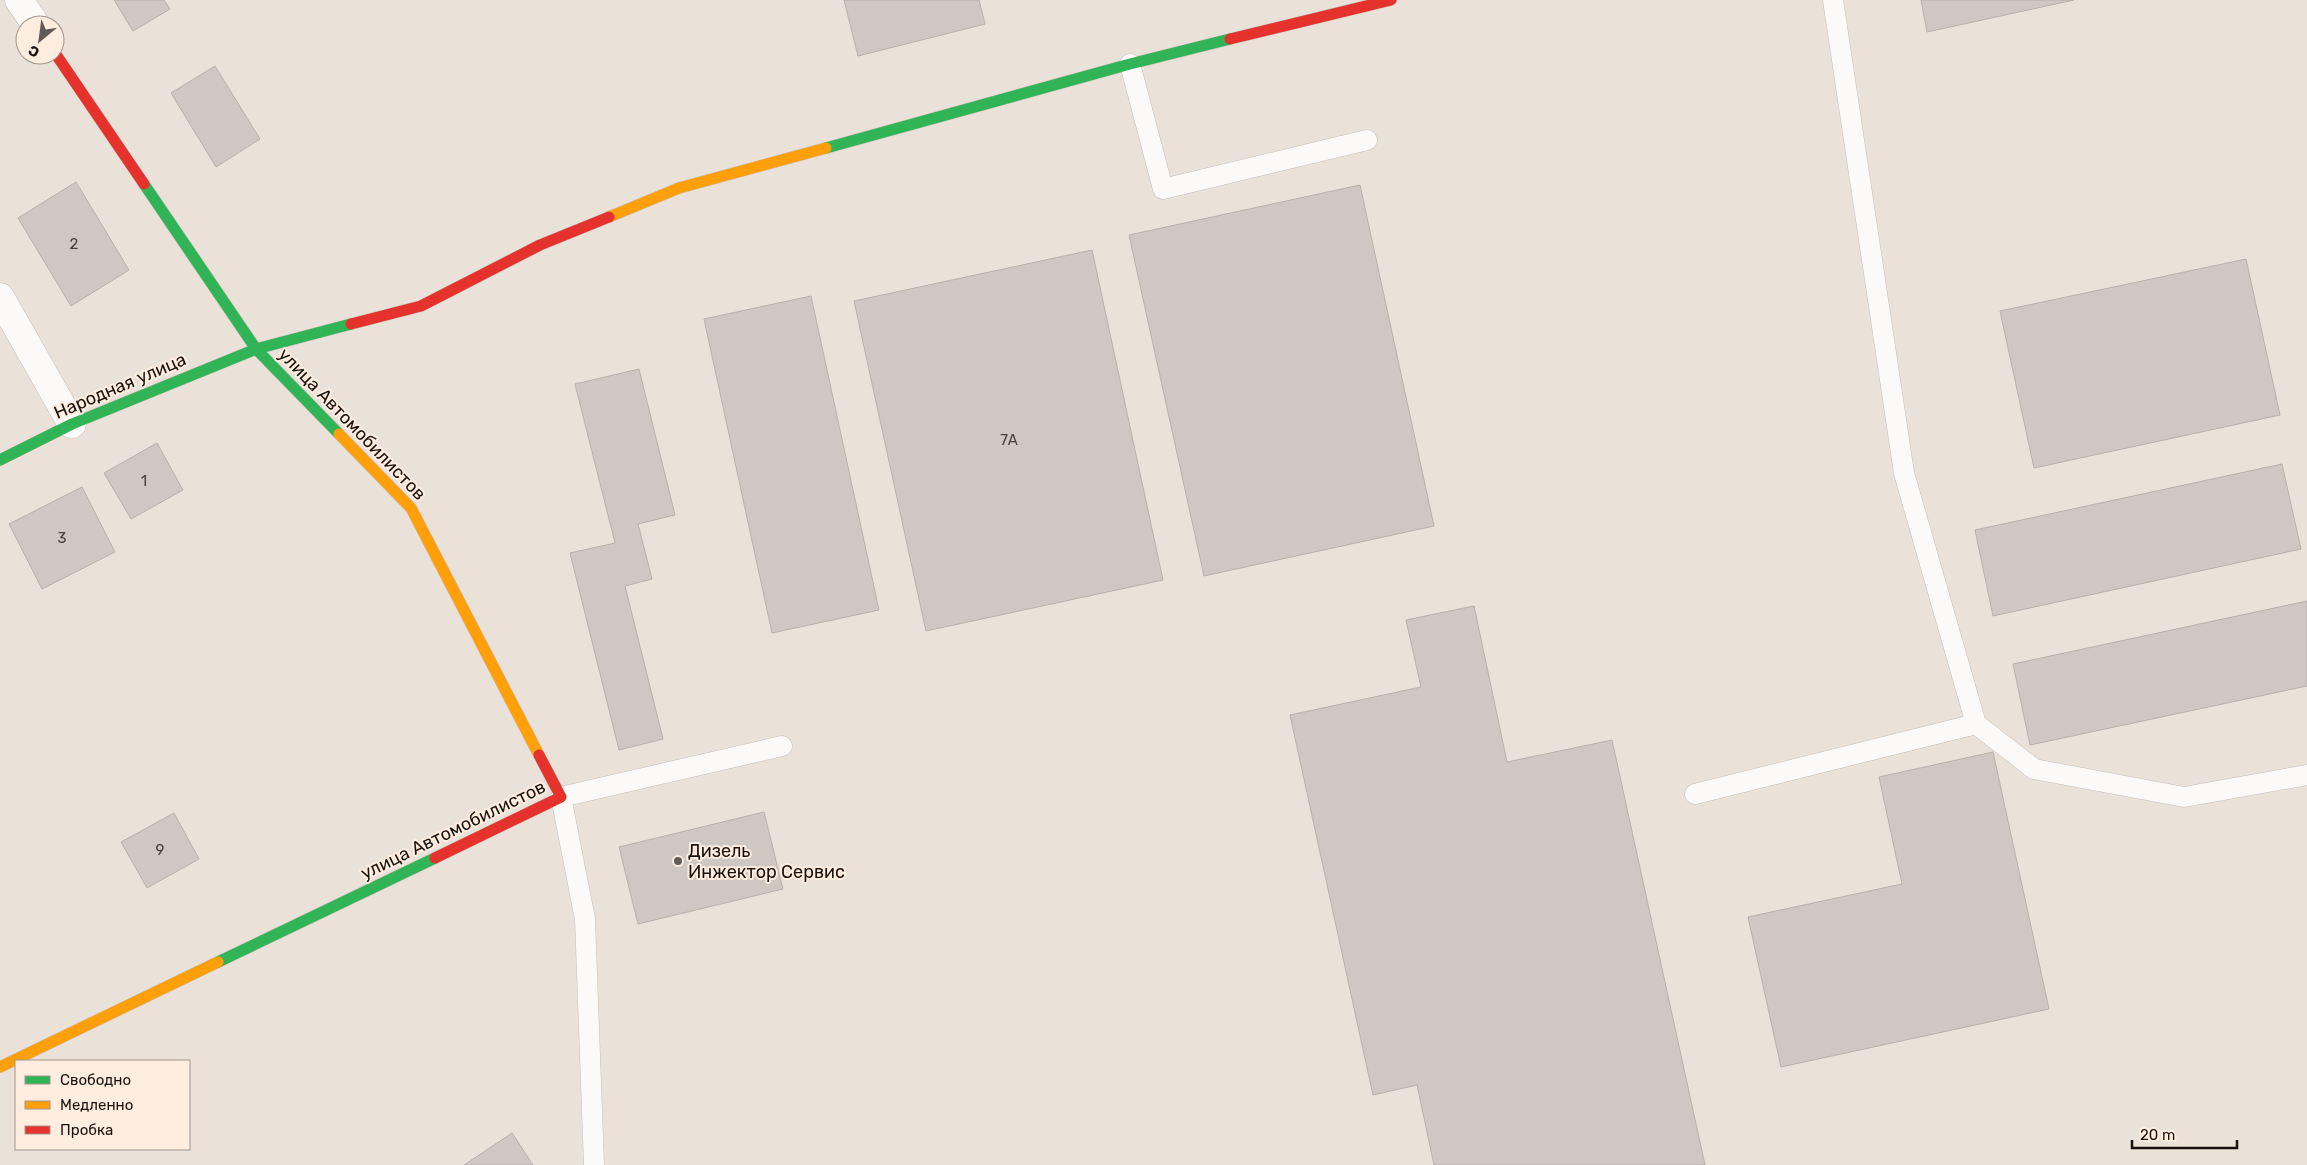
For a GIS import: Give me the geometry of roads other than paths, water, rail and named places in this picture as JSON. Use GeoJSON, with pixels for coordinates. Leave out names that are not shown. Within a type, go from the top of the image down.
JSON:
{"type":"FeatureCollection","features":[{"type":"Feature","properties":{"kind":"street"},"geometry":{"type":"LineString","coordinates":[[19,0],[29,15]]}},
{"type":"Feature","properties":{"kind":"street","name":"Народная улица"},"geometry":{"type":"LineString","coordinates":[[0,460],[72,424],[256,348],[421,306],[540,245],[678,188],[1130,64],[1391,0]]}},
{"type":"Feature","properties":{"kind":"street","name":"улица Автомобилистов"},"geometry":{"type":"LineString","coordinates":[[0,1067],[561,797],[411,508],[256,348],[63,65]]}},
{"type":"Feature","properties":{"kind":"street"},"geometry":{"type":"LineString","coordinates":[[0,297],[72,424]]}},
{"type":"Feature","properties":{"kind":"lane"},"geometry":{"type":"LineString","coordinates":[[1833,0],[1904,473],[1976,724],[2034,769],[2184,797],[2307,775]]}},
{"type":"Feature","properties":{"kind":"lane"},"geometry":{"type":"LineString","coordinates":[[1130,64],[1163,189],[1367,140]]}},
{"type":"Feature","properties":{"kind":"lane"},"geometry":{"type":"LineString","coordinates":[[1695,794],[1976,724]]}},
{"type":"Feature","properties":{"kind":"lane"},"geometry":{"type":"LineString","coordinates":[[594,1165],[585,919],[561,797],[782,746]]}},
{"type":"Feature","properties":{"kind":"place","name":"Дизель Инжектор Сервис"},"geometry":{"type":"Point","coordinates":[678,861]}}]}
